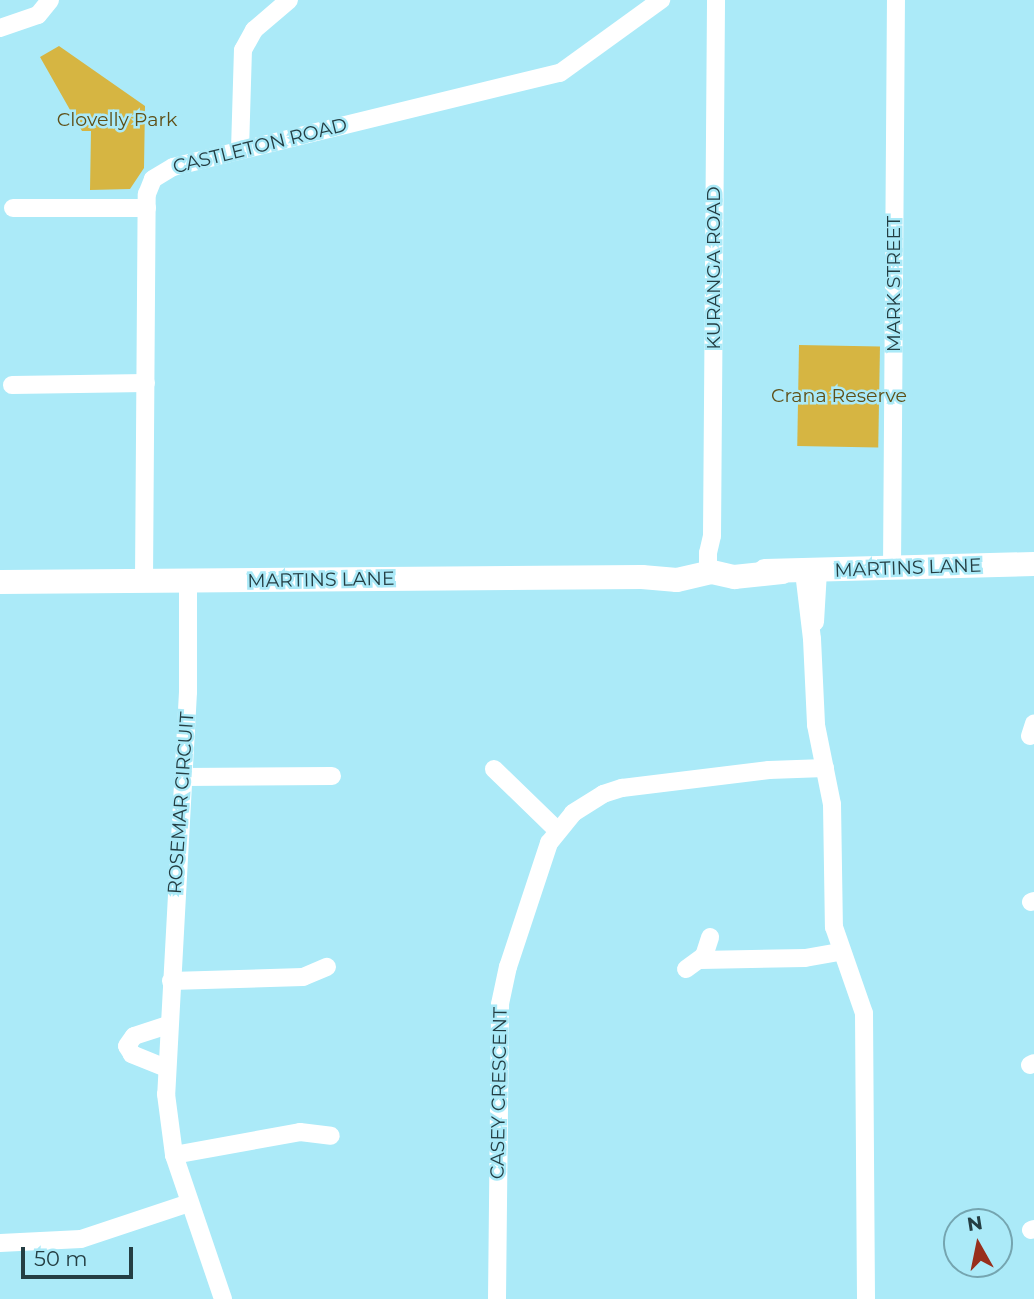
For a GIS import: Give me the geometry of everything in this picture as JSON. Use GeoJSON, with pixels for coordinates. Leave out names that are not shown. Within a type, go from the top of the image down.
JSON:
{"type":"FeatureCollection","features":[{"type":"Feature","properties":{"kind":"street"},"geometry":{"type":"LineString","coordinates":[[0,28],[38,15],[50,0]]}},
{"type":"Feature","properties":{"kind":"street"},"geometry":{"type":"LineString","coordinates":[[240,150],[243,50],[254,30],[289,0]]}},
{"type":"Feature","properties":{"kind":"street","name":"CASTLETON ROAD"},"geometry":{"type":"LineString","coordinates":[[144,581],[147,208],[149,186],[158,174],[240,150],[560,74],[661,0]]}},
{"type":"Feature","properties":{"kind":"street","name":"KURANGA ROAD"},"geometry":{"type":"LineString","coordinates":[[712,568],[716,0]]}},
{"type":"Feature","properties":{"kind":"street","name":"MARK STREET"},"geometry":{"type":"LineString","coordinates":[[892,569],[896,0]]}},
{"type":"Feature","properties":{"kind":"street"},"geometry":{"type":"LineString","coordinates":[[13,208],[147,208]]}},
{"type":"Feature","properties":{"kind":"street"},"geometry":{"type":"LineString","coordinates":[[12,384],[146,383]]}},
{"type":"Feature","properties":{"kind":"street","name":"MARTINS LANE"},"geometry":{"type":"LineString","coordinates":[[0,582],[642,576],[690,579],[712,568],[734,577],[1034,564]]}},
{"type":"Feature","properties":{"kind":"street"},"geometry":{"type":"LineString","coordinates":[[802,572],[812,639],[813,702],[831,804],[832,917],[840,952],[858,991],[864,1013],[866,1299]]}},
{"type":"Feature","properties":{"kind":"street","name":"ROSEMAR CIRCUIT"},"geometry":{"type":"LineString","coordinates":[[188,581],[188,692],[168,1025],[167,1115],[174,1155],[223,1299]]}},
{"type":"Feature","properties":{"kind":"street","name":"CASEY CRESCENT"},"geometry":{"type":"LineString","coordinates":[[497,1299],[500,1004],[539,868],[557,830],[587,802],[622,788],[824,763]]}},
{"type":"Feature","properties":{"kind":"street"},"geometry":{"type":"LineString","coordinates":[[494,769],[557,830]]}},
{"type":"Feature","properties":{"kind":"street"},"geometry":{"type":"LineString","coordinates":[[183,777],[331,776]]}},
{"type":"Feature","properties":{"kind":"street"},"geometry":{"type":"LineString","coordinates":[[710,937],[693,964],[805,958],[840,952]]}},
{"type":"Feature","properties":{"kind":"street"},"geometry":{"type":"LineString","coordinates":[[171,981],[303,977],[327,967]]}},
{"type":"Feature","properties":{"kind":"street"},"geometry":{"type":"LineString","coordinates":[[166,1068],[132,1054],[127,1046],[134,1036],[168,1025]]}},
{"type":"Feature","properties":{"kind":"street"},"geometry":{"type":"LineString","coordinates":[[174,1155],[300,1132],[331,1136]]}},
{"type":"Feature","properties":{"kind":"street"},"geometry":{"type":"LineString","coordinates":[[0,1242],[81,1240],[189,1203]]}},
{"type":"Feature","properties":{"kind":"green space","name":"Clovelly Park"},"geometry":{"type":"Polygon","coordinates":[[[59,46],[145,106],[144,168],[130,189],[90,190],[91,131],[82,131],[40,57],[59,46]]]}},
{"type":"Feature","properties":{"kind":"green space","name":"Crana Reserve"},"geometry":{"type":"Polygon","coordinates":[[[799,345],[880,346],[878,447],[797,446],[799,345]]]}}]}
